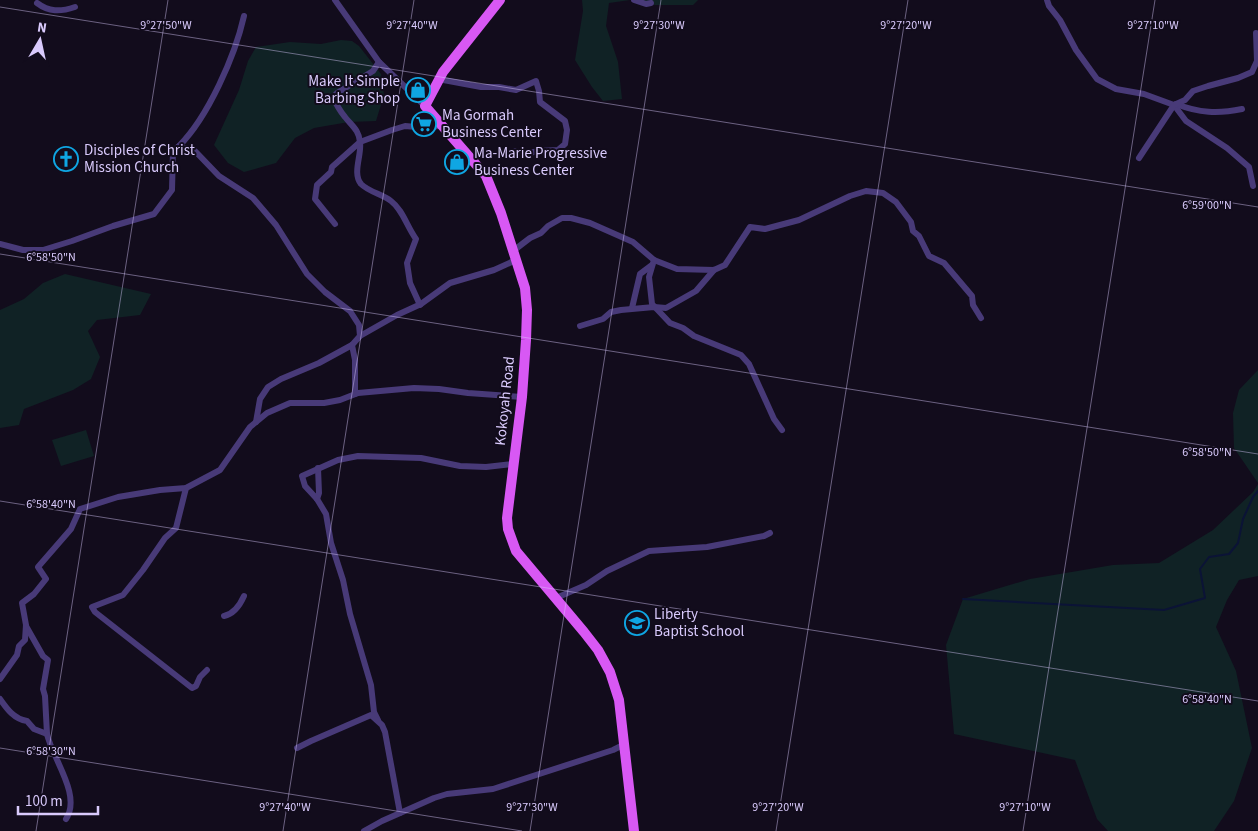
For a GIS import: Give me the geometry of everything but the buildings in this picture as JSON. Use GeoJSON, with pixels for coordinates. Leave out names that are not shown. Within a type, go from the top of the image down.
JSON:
{"type":"FeatureCollection","features":[{"type":"Feature","properties":{"kind":"main road"},"geometry":{"type":"LineString","coordinates":[[425,106],[438,79],[500,0]]}},
{"type":"Feature","properties":{"kind":"main road","name":"Kokoyah Road"},"geometry":{"type":"LineString","coordinates":[[425,106],[486,176],[525,288],[527,310],[522,397],[507,518],[508,529],[516,551],[598,650],[610,672],[619,700],[634,831]]}},
{"type":"Feature","properties":{"kind":"street","name":"Kokoyah Road"},"geometry":{"type":"LineString","coordinates":[[335,0],[379,62],[425,106]]}},
{"type":"Feature","properties":{"kind":"street"},"geometry":{"type":"LineString","coordinates":[[634,0],[646,4],[651,3]]}},
{"type":"Feature","properties":{"kind":"street"},"geometry":{"type":"LineString","coordinates":[[1048,0],[1049,6],[1060,20],[1076,50],[1097,78],[1116,89],[1144,94],[1194,111],[1221,112],[1242,109]]}},
{"type":"Feature","properties":{"kind":"street"},"geometry":{"type":"LineString","coordinates":[[37,3],[46,10],[53,11],[75,7]]}},
{"type":"Feature","properties":{"kind":"street"},"geometry":{"type":"LineString","coordinates":[[0,244],[23,250],[43,250],[154,214],[172,190],[173,151],[192,133],[215,92],[240,34],[244,16]]}},
{"type":"Feature","properties":{"kind":"street"},"geometry":{"type":"LineString","coordinates":[[1139,158],[1175,105],[1185,100],[1193,91],[1252,72],[1256,61],[1256,33]]}},
{"type":"Feature","properties":{"kind":"street"},"geometry":{"type":"LineString","coordinates":[[379,62],[372,71],[333,97],[345,117],[356,129],[360,142],[358,178],[361,183],[391,201],[400,210],[416,239],[407,264],[410,283],[420,304]]}},
{"type":"Feature","properties":{"kind":"street"},"geometry":{"type":"LineString","coordinates":[[438,79],[481,87],[499,86],[516,90],[536,81],[540,102],[565,121],[567,130],[565,144],[558,150],[523,154],[516,151],[503,155]]}},
{"type":"Feature","properties":{"kind":"street"},"geometry":{"type":"LineString","coordinates":[[1175,105],[1186,121],[1228,148],[1248,167],[1253,186]]}},
{"type":"Feature","properties":{"kind":"street"},"geometry":{"type":"LineString","coordinates":[[335,224],[316,199],[317,185],[331,172],[332,167],[360,142],[405,126],[428,128],[442,125]]}},
{"type":"Feature","properties":{"kind":"street"},"geometry":{"type":"LineString","coordinates":[[179,146],[195,151],[219,176],[253,198],[276,225],[307,274],[325,292],[350,311],[359,325],[360,336]]}},
{"type":"Feature","properties":{"kind":"street"},"geometry":{"type":"LineString","coordinates":[[256,422],[260,399],[268,387],[281,379],[319,363],[352,344],[360,336],[420,304],[450,283],[494,270],[514,255],[530,238],[541,233],[548,226],[562,218],[571,218],[590,223],[633,242],[653,262],[677,270],[714,270],[725,265],[750,226],[765,229],[800,220],[850,196],[866,191],[883,193],[896,202],[912,222],[913,230],[919,236],[929,256],[944,263],[972,296],[973,305],[981,318]]}},
{"type":"Feature","properties":{"kind":"street"},"geometry":{"type":"LineString","coordinates":[[653,262],[649,277],[654,307],[670,324],[683,328],[694,336],[741,355],[749,364],[774,418],[782,430]]}},
{"type":"Feature","properties":{"kind":"street"},"geometry":{"type":"LineString","coordinates":[[632,308],[640,274],[653,262]]}},
{"type":"Feature","properties":{"kind":"street"},"geometry":{"type":"LineString","coordinates":[[580,326],[603,319],[611,312],[632,308],[666,308],[690,296],[714,270]]}},
{"type":"Feature","properties":{"kind":"street"},"geometry":{"type":"LineString","coordinates":[[352,344],[355,360],[355,394]]}},
{"type":"Feature","properties":{"kind":"street"},"geometry":{"type":"LineString","coordinates":[[0,679],[17,655],[19,646],[25,640],[26,625],[22,603],[34,594],[46,580],[38,567],[71,529],[80,509],[118,497],[186,488],[220,470],[256,422],[267,413],[290,403],[324,403],[373,391],[439,389],[522,397]]}},
{"type":"Feature","properties":{"kind":"street"},"geometry":{"type":"LineString","coordinates":[[400,813],[385,732],[374,712],[371,685],[362,648],[350,614],[343,580],[331,543],[326,514],[317,499],[305,486],[302,476],[338,460],[358,456],[421,458],[460,466],[486,467],[513,464]]}},
{"type":"Feature","properties":{"kind":"street"},"geometry":{"type":"LineString","coordinates":[[317,499],[319,493],[318,468]]}},
{"type":"Feature","properties":{"kind":"street"},"geometry":{"type":"LineString","coordinates":[[186,488],[176,528],[165,538],[123,595],[92,607],[95,612],[192,688],[196,686],[200,677],[207,670]]}},
{"type":"Feature","properties":{"kind":"street"},"geometry":{"type":"LineString","coordinates":[[556,598],[586,586],[608,571],[649,551],[708,548],[764,536],[770,533]]}},
{"type":"Feature","properties":{"kind":"street"},"geometry":{"type":"LineString","coordinates":[[224,616],[228,616],[240,604],[244,596]]}},
{"type":"Feature","properties":{"kind":"street"},"geometry":{"type":"LineString","coordinates":[[26,625],[43,656],[48,660],[42,689],[45,696],[47,734],[69,791],[69,813],[66,819]]}},
{"type":"Feature","properties":{"kind":"street"},"geometry":{"type":"LineString","coordinates":[[0,699],[8,711],[47,734]]}},
{"type":"Feature","properties":{"kind":"street"},"geometry":{"type":"LineString","coordinates":[[297,748],[371,715],[378,720]]}},
{"type":"Feature","properties":{"kind":"street"},"geometry":{"type":"LineString","coordinates":[[364,831],[434,798],[447,794],[493,789],[625,744]]}},
{"type":"Feature","properties":{"kind":"shaded area"},"geometry":{"type":"Polygon","coordinates":[[[582,0],[630,0],[609,3],[606,26],[618,62],[622,99],[603,101],[575,60],[583,11],[582,0]]]}},
{"type":"Feature","properties":{"kind":"shaded area"},"geometry":{"type":"Polygon","coordinates":[[[630,0],[698,0],[693,5],[655,5],[630,0]]]}},
{"type":"Feature","properties":{"kind":"shaded area"},"geometry":{"type":"Polygon","coordinates":[[[341,40],[352,41],[359,46],[381,74],[384,95],[376,121],[349,122],[314,128],[295,138],[276,163],[244,172],[228,163],[214,145],[239,90],[248,61],[256,47],[290,42],[321,44],[341,40]]]}},
{"type":"Feature","properties":{"kind":"shaded area"},"geometry":{"type":"Polygon","coordinates":[[[65,274],[151,294],[140,315],[97,320],[88,331],[100,357],[91,379],[73,390],[24,409],[19,425],[0,428],[0,310],[24,299],[43,283],[65,274]]]}},
{"type":"Feature","properties":{"kind":"shaded area"},"geometry":{"type":"Polygon","coordinates":[[[1258,370],[1258,483],[1234,448],[1233,413],[1239,390],[1258,370]]]}},
{"type":"Feature","properties":{"kind":"shaded area"},"geometry":{"type":"Polygon","coordinates":[[[86,430],[94,456],[61,466],[52,440],[86,430]]]}},
{"type":"Feature","properties":{"kind":"shaded area"},"geometry":{"type":"Polygon","coordinates":[[[1258,484],[1258,576],[1239,580],[1227,600],[1216,627],[1236,671],[1252,748],[1234,801],[1214,831],[1108,831],[1097,819],[1075,760],[954,734],[946,645],[963,599],[1030,579],[1113,565],[1159,563],[1213,530],[1253,492],[1258,484]]]}},
{"type":"Feature","properties":{"kind":"waterway"},"geometry":{"type":"LineString","coordinates":[[963,599],[1164,610],[1205,598],[1200,569],[1209,557],[1229,554],[1238,543],[1243,519],[1253,497],[1258,491]]}},
{"type":"Feature","properties":{"kind":"place","name":"Make It Simple Barbing Shop"},"geometry":{"type":"Point","coordinates":[418,90]}},
{"type":"Feature","properties":{"kind":"place","name":"Ma Gormah Business Center"},"geometry":{"type":"Point","coordinates":[424,124]}},
{"type":"Feature","properties":{"kind":"place","name":"Disciples of Christ Mission Church"},"geometry":{"type":"Point","coordinates":[66,159]}},
{"type":"Feature","properties":{"kind":"place","name":"Ma-Marie Progressive Business Center"},"geometry":{"type":"Point","coordinates":[457,162]}},
{"type":"Feature","properties":{"kind":"place","name":"Liberty Baptist School"},"geometry":{"type":"Point","coordinates":[637,623]}}]}
